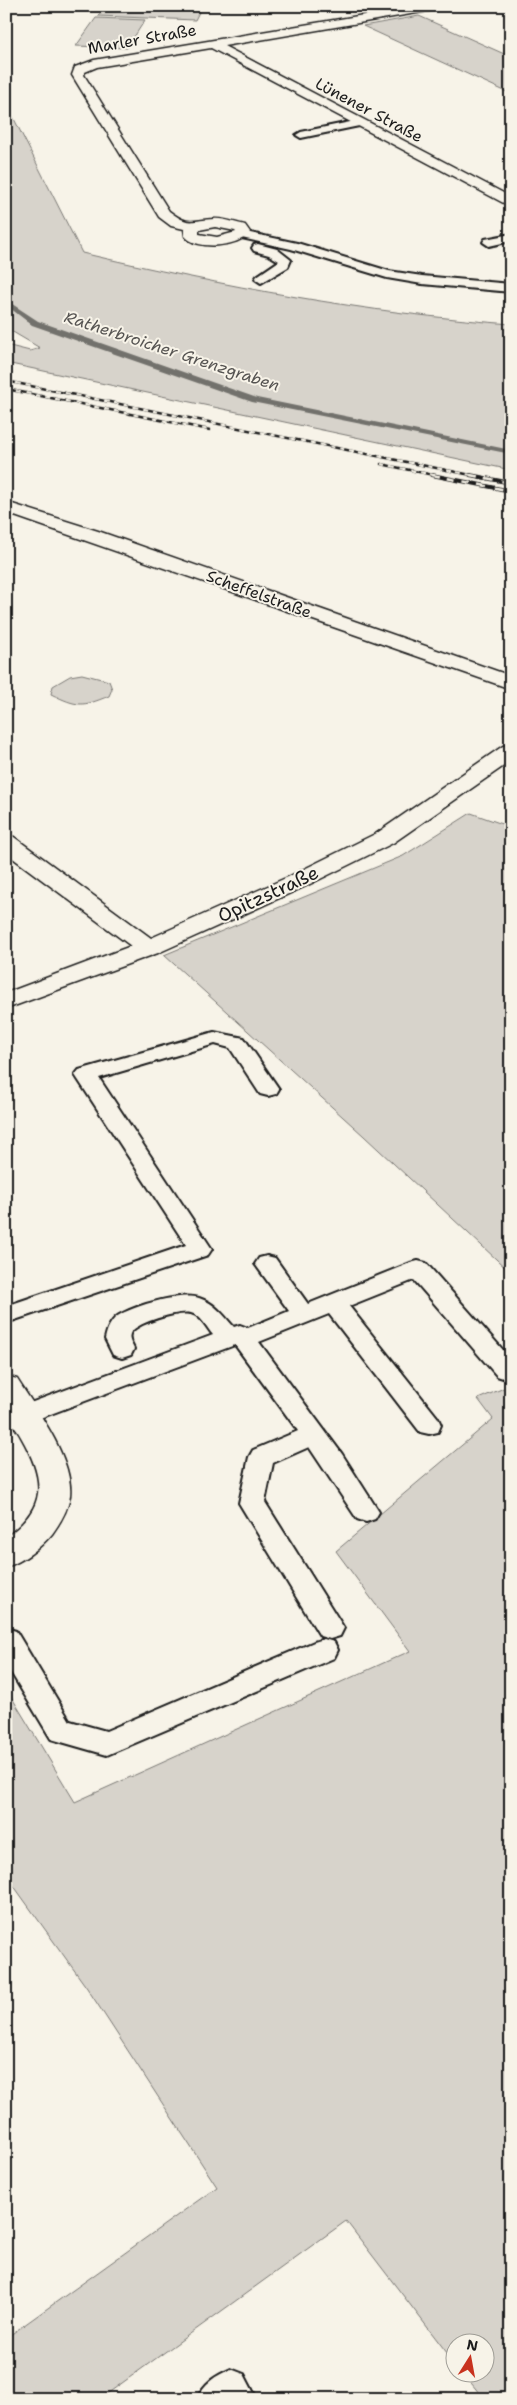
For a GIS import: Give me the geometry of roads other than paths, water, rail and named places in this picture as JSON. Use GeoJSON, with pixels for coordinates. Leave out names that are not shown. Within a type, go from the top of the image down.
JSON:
{"type":"FeatureCollection","features":[{"type":"Feature","properties":{"kind":"street","name":"Marler Straße"},"geometry":{"type":"LineString","coordinates":[[236,237],[243,232],[240,228],[224,223],[208,223],[194,227],[176,223],[164,214],[78,75],[79,70],[94,64],[440,6]]}},
{"type":"Feature","properties":{"kind":"street","name":"Lünener Straße"},"geometry":{"type":"LineString","coordinates":[[212,44],[281,84],[360,123],[511,203]]}},
{"type":"Feature","properties":{"kind":"street","name":"Scheffelstraße"},"geometry":{"type":"LineString","coordinates":[[6,508],[100,538],[511,684]]}},
{"type":"Feature","properties":{"kind":"street","name":"Opitzstraße"},"geometry":{"type":"LineString","coordinates":[[6,1002],[149,948],[296,882],[384,838],[511,751]]}},
{"type":"Feature","properties":{"kind":"street"},"geometry":{"type":"LineString","coordinates":[[6,842],[149,948]]}},
{"type":"Feature","properties":{"kind":"street"},"geometry":{"type":"LineString","coordinates":[[6,1387],[44,1451],[53,1470],[55,1489],[52,1510],[40,1528],[24,1544],[6,1554]]}},
{"type":"Feature","properties":{"kind":"lane"},"geometry":{"type":"LineString","coordinates":[[301,135],[360,123]]}},
{"type":"Feature","properties":{"kind":"lane"},"geometry":{"type":"LineString","coordinates":[[236,237],[273,252],[284,260],[284,264],[261,279]]}},
{"type":"Feature","properties":{"kind":"lane"},"geometry":{"type":"LineString","coordinates":[[236,237],[293,246],[387,274],[422,280],[511,288]]}},
{"type":"Feature","properties":{"kind":"lane"},"geometry":{"type":"LineString","coordinates":[[489,242],[511,237]]}},
{"type":"Feature","properties":{"kind":"lane"},"geometry":{"type":"LineString","coordinates":[[6,1314],[200,1249],[86,1075],[214,1038],[237,1043],[268,1089]]}},
{"type":"Feature","properties":{"kind":"lane"},"geometry":{"type":"LineString","coordinates":[[267,1264],[304,1315]]}},
{"type":"Feature","properties":{"kind":"lane"},"geometry":{"type":"LineString","coordinates":[[23,1415],[304,1315],[418,1269],[506,1370]]}},
{"type":"Feature","properties":{"kind":"lane"},"geometry":{"type":"LineString","coordinates":[[334,1303],[429,1425]]}},
{"type":"Feature","properties":{"kind":"lane"},"geometry":{"type":"LineString","coordinates":[[122,1348],[117,1339],[119,1329],[129,1320],[172,1305],[192,1304],[206,1310],[236,1338],[314,1435],[366,1512]]}},
{"type":"Feature","properties":{"kind":"lane"},"geometry":{"type":"LineString","coordinates":[[6,1639],[61,1731],[107,1743],[327,1639],[252,1503],[262,1458],[314,1435]]}},
{"type":"Feature","properties":{"kind":"lane"},"geometry":{"type":"LineString","coordinates":[[215,2399],[231,2387],[239,2399]]}},
{"type":"Feature","properties":{"kind":"waterway","name":"Ratherbroicher Grenzgraben"},"geometry":{"type":"LineString","coordinates":[[6,302],[35,323],[255,400],[511,452]]}},
{"type":"Feature","properties":{"kind":"railway"},"geometry":{"type":"LineString","coordinates":[[6,381],[476,476]]}},
{"type":"Feature","properties":{"kind":"railway"},"geometry":{"type":"LineString","coordinates":[[6,389],[210,430]]}},
{"type":"Feature","properties":{"kind":"railway"},"geometry":{"type":"LineString","coordinates":[[381,464],[438,476]]}},
{"type":"Feature","properties":{"kind":"railway"},"geometry":{"type":"LineString","coordinates":[[432,475],[511,491]]}},
{"type":"Feature","properties":{"kind":"railway"},"geometry":{"type":"LineString","coordinates":[[470,475],[511,483]]}}]}
